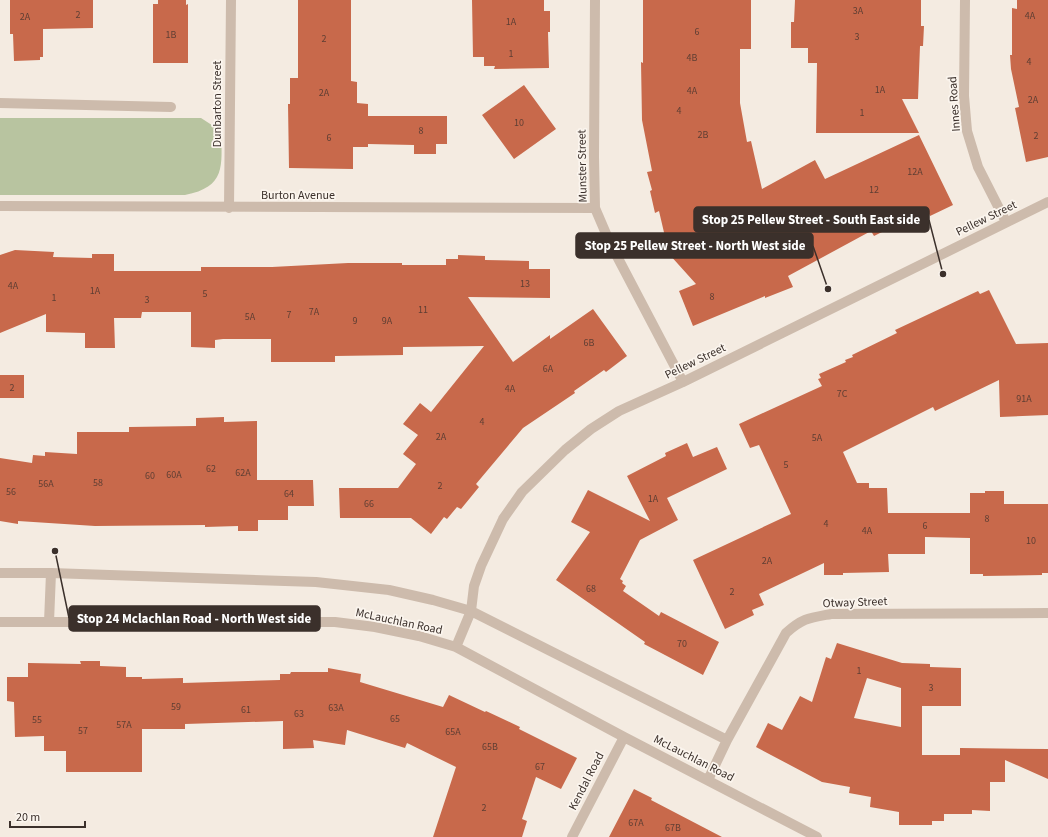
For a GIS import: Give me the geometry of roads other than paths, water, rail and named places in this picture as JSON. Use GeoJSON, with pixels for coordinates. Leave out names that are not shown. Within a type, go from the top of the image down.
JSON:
{"type":"FeatureCollection","features":[{"type":"Feature","properties":{"kind":"street","name":"Dunbarton Street"},"geometry":{"type":"LineString","coordinates":[[229,208],[231,0]]}},
{"type":"Feature","properties":{"kind":"street","name":"Munster Street"},"geometry":{"type":"LineString","coordinates":[[595,0],[595,208],[610,244],[683,382]]}},
{"type":"Feature","properties":{"kind":"street","name":"Innes Road"},"geometry":{"type":"LineString","coordinates":[[965,0],[964,96],[967,131],[978,167],[1006,222]]}},
{"type":"Feature","properties":{"kind":"street"},"geometry":{"type":"LineString","coordinates":[[0,104],[171,107]]}},
{"type":"Feature","properties":{"kind":"street","name":"Pellew Street"},"geometry":{"type":"LineString","coordinates":[[456,647],[471,611],[474,586],[481,566],[503,520],[522,492],[565,450],[591,430],[619,411],[683,382],[1048,202]]}},
{"type":"Feature","properties":{"kind":"street","name":"Burton Avenue"},"geometry":{"type":"LineString","coordinates":[[0,206],[229,208],[595,208]]}},
{"type":"Feature","properties":{"kind":"street"},"geometry":{"type":"LineString","coordinates":[[0,572],[316,582],[389,590],[433,600],[471,611],[727,740]]}},
{"type":"Feature","properties":{"kind":"street"},"geometry":{"type":"LineString","coordinates":[[49,622],[51,573]]}},
{"type":"Feature","properties":{"kind":"street","name":"Otway Street"},"geometry":{"type":"LineString","coordinates":[[708,780],[727,740],[786,633],[795,625],[808,618],[831,614],[1048,613]]}},
{"type":"Feature","properties":{"kind":"street","name":"McLauchlan Road"},"geometry":{"type":"LineString","coordinates":[[0,622],[335,622],[375,626],[419,636],[456,647],[624,737],[817,837]]}},
{"type":"Feature","properties":{"kind":"street","name":"Kendal Road"},"geometry":{"type":"LineString","coordinates":[[572,837],[624,737]]}},
{"type":"Feature","properties":{"kind":"place","name":"Stop 25 Pellew Street - South East side"},"geometry":{"type":"Point","coordinates":[943,274]}},
{"type":"Feature","properties":{"kind":"place","name":"Stop 25 Pellew Street - North West side"},"geometry":{"type":"Point","coordinates":[828,289]}},
{"type":"Feature","properties":{"kind":"place","name":"Stop 24 Mclachlan Road - North West side"},"geometry":{"type":"Point","coordinates":[55,551]}}]}
